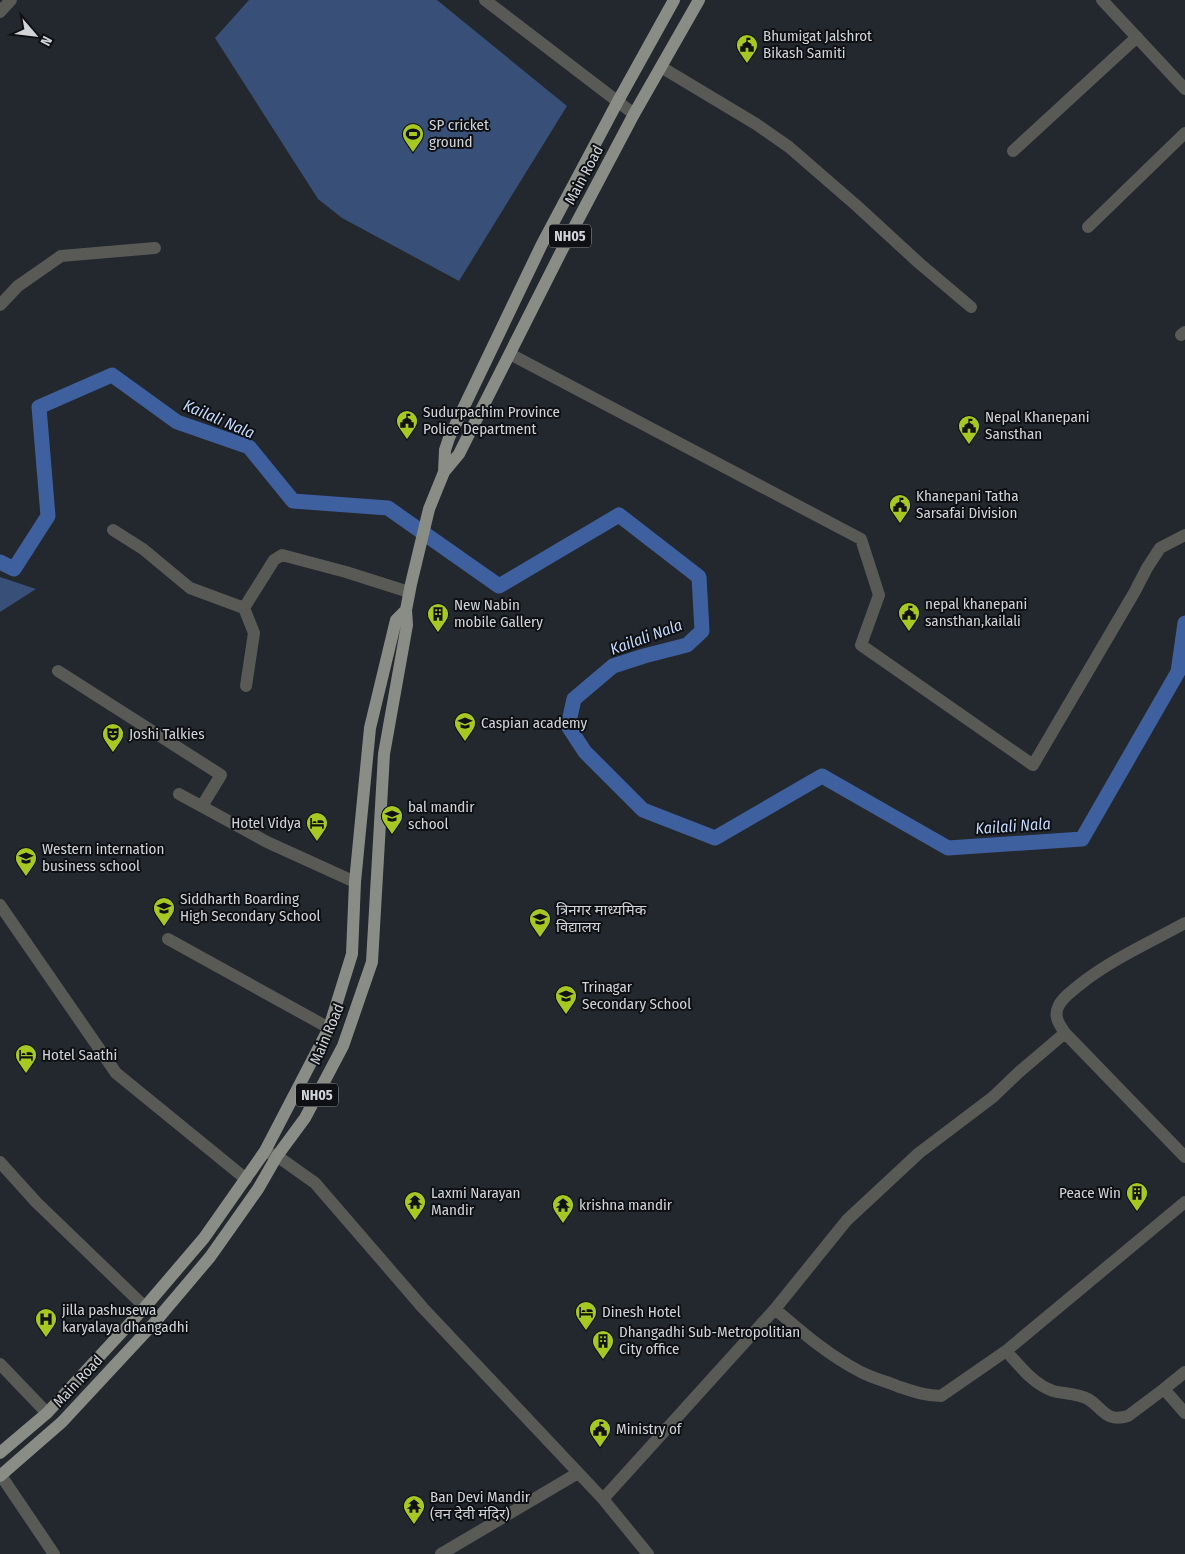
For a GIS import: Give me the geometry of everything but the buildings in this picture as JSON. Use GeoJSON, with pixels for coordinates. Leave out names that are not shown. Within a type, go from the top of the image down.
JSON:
{"type":"FeatureCollection","features":[{"type":"Feature","properties":{"kind":"main road","name":"Main Road"},"geometry":{"type":"LineString","coordinates":[[444,472],[445,450],[461,412],[542,244],[674,0]]}},
{"type":"Feature","properties":{"kind":"main road","name":"Main Road"},"geometry":{"type":"LineString","coordinates":[[0,1475],[62,1422],[156,1322],[210,1257],[258,1189],[277,1156],[305,1118],[343,1046],[372,962],[384,754],[407,625],[406,610],[410,588],[429,510],[444,472],[459,454],[561,252],[634,114],[699,0]]}},
{"type":"Feature","properties":{"kind":"main road","name":"Main Road"},"geometry":{"type":"LineString","coordinates":[[0,1453],[48,1413],[204,1238],[265,1152],[329,1028],[352,954],[355,882],[370,728],[396,620],[406,610]]}},
{"type":"Feature","properties":{"kind":"street"},"geometry":{"type":"LineString","coordinates":[[0,12],[11,0]]}},
{"type":"Feature","properties":{"kind":"street"},"geometry":{"type":"LineString","coordinates":[[486,0],[634,114]]}},
{"type":"Feature","properties":{"kind":"street"},"geometry":{"type":"LineString","coordinates":[[1102,0],[1185,89]]}},
{"type":"Feature","properties":{"kind":"street"},"geometry":{"type":"LineString","coordinates":[[1013,151],[1137,37]]}},
{"type":"Feature","properties":{"kind":"street"},"geometry":{"type":"LineString","coordinates":[[661,67],[756,124],[789,147],[971,307]]}},
{"type":"Feature","properties":{"kind":"street"},"geometry":{"type":"LineString","coordinates":[[1088,227],[1185,133]]}},
{"type":"Feature","properties":{"kind":"street"},"geometry":{"type":"LineString","coordinates":[[0,305],[18,286],[61,256],[155,248]]}},
{"type":"Feature","properties":{"kind":"street"},"geometry":{"type":"LineString","coordinates":[[510,354],[861,539],[879,595],[861,645],[1033,765],[1160,548],[1185,535]]}},
{"type":"Feature","properties":{"kind":"street"},"geometry":{"type":"LineString","coordinates":[[112,530],[143,549],[190,588],[244,608],[254,632],[246,686]]}},
{"type":"Feature","properties":{"kind":"street"},"geometry":{"type":"LineString","coordinates":[[244,608],[274,560],[282,555],[410,588]]}},
{"type":"Feature","properties":{"kind":"street"},"geometry":{"type":"LineString","coordinates":[[58,671],[221,775],[202,806]]}},
{"type":"Feature","properties":{"kind":"street"},"geometry":{"type":"LineString","coordinates":[[180,794],[267,842],[355,882]]}},
{"type":"Feature","properties":{"kind":"street"},"geometry":{"type":"LineString","coordinates":[[0,905],[116,1073],[246,1179]]}},
{"type":"Feature","properties":{"kind":"street"},"geometry":{"type":"LineString","coordinates":[[1185,923],[1096,972],[1065,996],[1058,1005],[1056,1012],[1057,1022],[1065,1033],[1185,1157]]}},
{"type":"Feature","properties":{"kind":"street"},"geometry":{"type":"LineString","coordinates":[[168,939],[329,1028]]}},
{"type":"Feature","properties":{"kind":"street"},"geometry":{"type":"LineString","coordinates":[[603,1499],[775,1310],[847,1220],[919,1153],[993,1097],[1065,1033]]}},
{"type":"Feature","properties":{"kind":"street"},"geometry":{"type":"LineString","coordinates":[[265,1152],[277,1156],[315,1183],[423,1308],[603,1499],[648,1554]]}},
{"type":"Feature","properties":{"kind":"street"},"geometry":{"type":"LineString","coordinates":[[0,1162],[36,1202],[145,1306]]}},
{"type":"Feature","properties":{"kind":"street"},"geometry":{"type":"LineString","coordinates":[[775,1310],[811,1340],[863,1373],[929,1396],[941,1396],[1006,1351],[1185,1202]]}},
{"type":"Feature","properties":{"kind":"street"},"geometry":{"type":"LineString","coordinates":[[1006,1351],[1035,1382],[1055,1392],[1082,1396],[1112,1417],[1122,1418],[1132,1413],[1185,1372]]}},
{"type":"Feature","properties":{"kind":"street"},"geometry":{"type":"LineString","coordinates":[[0,1364],[48,1413]]}},
{"type":"Feature","properties":{"kind":"street"},"geometry":{"type":"LineString","coordinates":[[1164,1389],[1185,1413]]}},
{"type":"Feature","properties":{"kind":"street"},"geometry":{"type":"LineString","coordinates":[[441,1554],[578,1473]]}},
{"type":"Feature","properties":{"kind":"street"},"geometry":{"type":"LineString","coordinates":[[0,1475],[54,1554]]}},
{"type":"Feature","properties":{"kind":"shaded area","name":"SP cricket ground"},"geometry":{"type":"Polygon","coordinates":[[[249,0],[437,0],[567,106],[459,281],[342,218],[318,199],[215,38],[249,0]]]}},
{"type":"Feature","properties":{"kind":"shaded area"},"geometry":{"type":"Polygon","coordinates":[[[0,577],[36,589],[0,612],[0,577]]]}},
{"type":"Feature","properties":{"kind":"waterway","name":"Kailali Nala"},"geometry":{"type":"LineString","coordinates":[[0,562],[14,569],[48,516],[39,407],[112,375],[177,422],[249,447],[293,501],[388,508],[499,586],[619,515],[699,577],[702,631],[687,645],[613,666],[574,699],[568,726],[585,752],[643,810],[715,838],[822,776],[948,848],[1082,839],[1178,672],[1185,623]]}},
{"type":"Feature","properties":{"kind":"place","name":"Bhumigat Jalshrot Bikash Samiti"},"geometry":{"type":"Point","coordinates":[747,64]}},
{"type":"Feature","properties":{"kind":"place","name":"SP cricket ground"},"geometry":{"type":"Point","coordinates":[413,153]}},
{"type":"Feature","properties":{"kind":"place","name":"Sudurpachim Province Police Department"},"geometry":{"type":"Point","coordinates":[407,440]}},
{"type":"Feature","properties":{"kind":"place","name":"Nepal Khanepani Sansthan"},"geometry":{"type":"Point","coordinates":[969,445]}},
{"type":"Feature","properties":{"kind":"place","name":"Khanepani Tatha Sarsafai Division"},"geometry":{"type":"Point","coordinates":[900,524]}},
{"type":"Feature","properties":{"kind":"place","name":"nepal khanepani sansthan,kailali"},"geometry":{"type":"Point","coordinates":[909,632]}},
{"type":"Feature","properties":{"kind":"place","name":"New Nabin mobile Gallery"},"geometry":{"type":"Point","coordinates":[438,633]}},
{"type":"Feature","properties":{"kind":"place","name":"Caspian academy"},"geometry":{"type":"Point","coordinates":[465,742]}},
{"type":"Feature","properties":{"kind":"place","name":"Joshi Talkies"},"geometry":{"type":"Point","coordinates":[113,753]}},
{"type":"Feature","properties":{"kind":"place","name":"bal mandir school"},"geometry":{"type":"Point","coordinates":[392,835]}},
{"type":"Feature","properties":{"kind":"place","name":"Hotel Vidya"},"geometry":{"type":"Point","coordinates":[317,842]}},
{"type":"Feature","properties":{"kind":"place","name":"Western internation business school"},"geometry":{"type":"Point","coordinates":[26,877]}},
{"type":"Feature","properties":{"kind":"place","name":"Siddharth Boarding High Secondary School"},"geometry":{"type":"Point","coordinates":[164,927]}},
{"type":"Feature","properties":{"kind":"place","name":"त्रिनगर माध्यमिक विद्यालय"},"geometry":{"type":"Point","coordinates":[540,938]}},
{"type":"Feature","properties":{"kind":"place","name":"Trinagar Secondary School"},"geometry":{"type":"Point","coordinates":[566,1015]}},
{"type":"Feature","properties":{"kind":"place","name":"Hotel Saathi"},"geometry":{"type":"Point","coordinates":[26,1074]}},
{"type":"Feature","properties":{"kind":"place","name":"Peace Win"},"geometry":{"type":"Point","coordinates":[1137,1212]}},
{"type":"Feature","properties":{"kind":"place","name":"Laxmi Narayan Mandir"},"geometry":{"type":"Point","coordinates":[415,1221]}},
{"type":"Feature","properties":{"kind":"place","name":"krishna mandir"},"geometry":{"type":"Point","coordinates":[563,1224]}},
{"type":"Feature","properties":{"kind":"place","name":"Dinesh Hotel"},"geometry":{"type":"Point","coordinates":[586,1331]}},
{"type":"Feature","properties":{"kind":"place","name":"jilla pashusewa karyalaya dhangadhi"},"geometry":{"type":"Point","coordinates":[46,1338]}},
{"type":"Feature","properties":{"kind":"place","name":"Dhangadhi Sub-Metropolitian City office"},"geometry":{"type":"Point","coordinates":[603,1360]}},
{"type":"Feature","properties":{"kind":"place","name":"Ministry of"},"geometry":{"type":"Point","coordinates":[600,1448]}},
{"type":"Feature","properties":{"kind":"place","name":"Ban Devi Mandir (वन देवी मंदिर)"},"geometry":{"type":"Point","coordinates":[414,1525]}}]}
